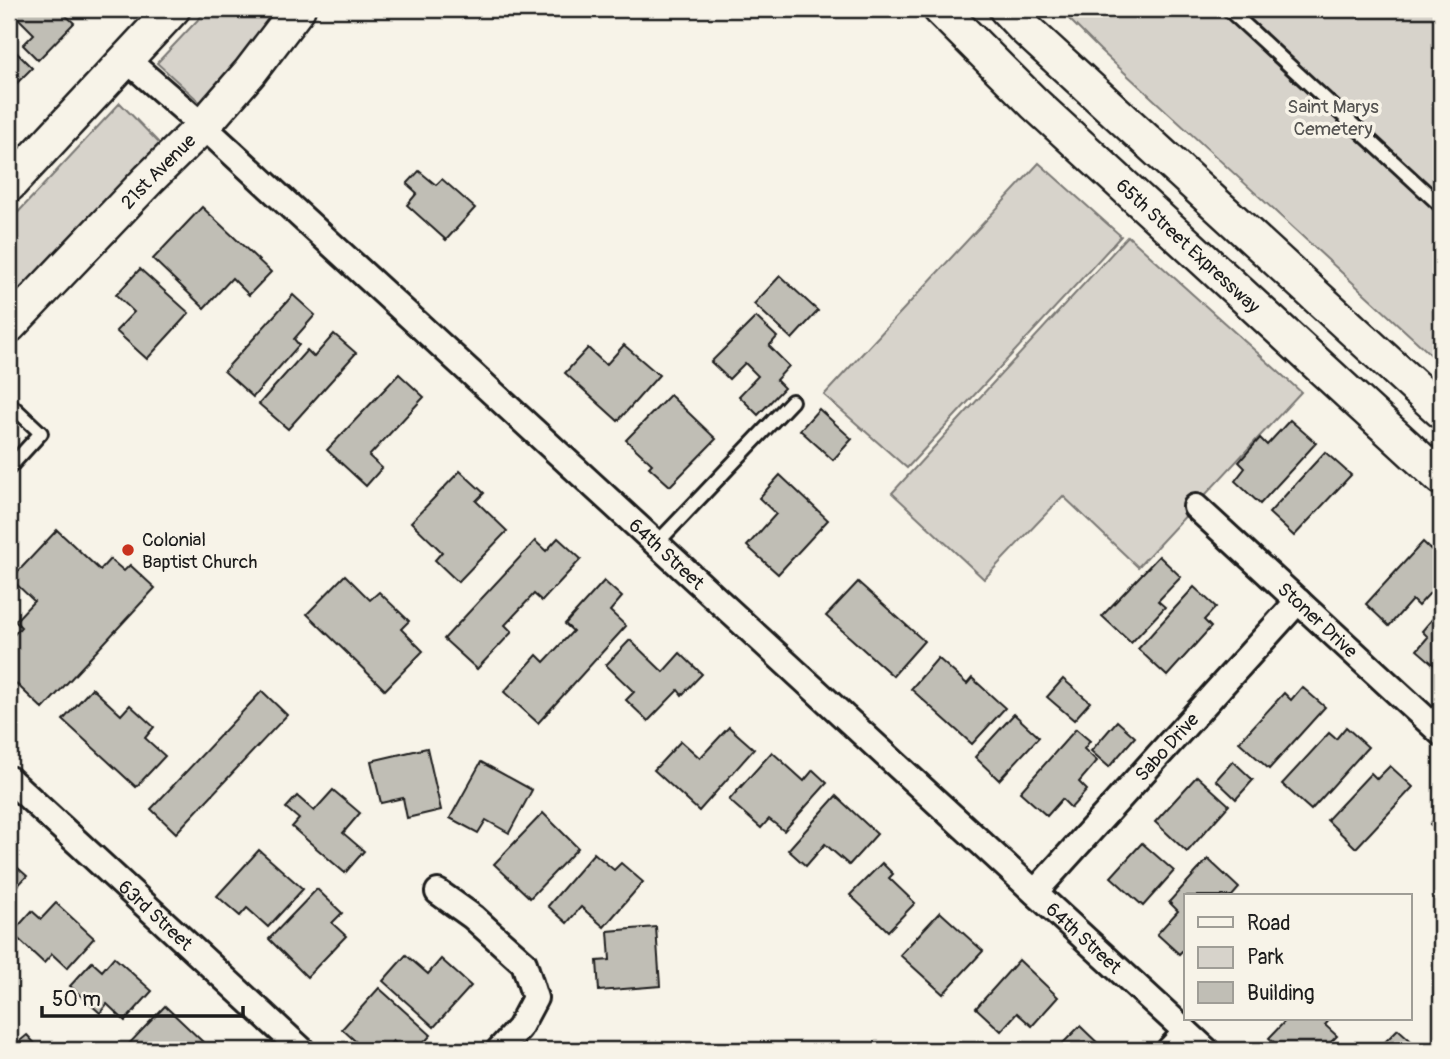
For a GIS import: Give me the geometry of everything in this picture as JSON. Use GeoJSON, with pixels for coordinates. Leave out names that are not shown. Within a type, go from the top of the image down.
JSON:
{"type":"FeatureCollection","features":[{"type":"Feature","properties":{"kind":"main road"},"geometry":{"type":"LineString","coordinates":[[9,185],[173,9]]}},
{"type":"Feature","properties":{"kind":"main road","name":"21st Avenue"},"geometry":{"type":"LineString","coordinates":[[9,326],[203,126],[250,72],[298,9]]}},
{"type":"Feature","properties":{"kind":"main road","name":"65th Street Expressway"},"geometry":{"type":"LineString","coordinates":[[940,9],[1035,104],[1441,478]]}},
{"type":"Feature","properties":{"kind":"main road"},"geometry":{"type":"LineString","coordinates":[[1006,9],[1441,411]]}},
{"type":"Feature","properties":{"kind":"street","name":"64th Street"},"geometry":{"type":"LineString","coordinates":[[127,59],[1206,1050]]}},
{"type":"Feature","properties":{"kind":"street","name":"Stoner Drive"},"geometry":{"type":"LineString","coordinates":[[1196,507],[1441,733]]}},
{"type":"Feature","properties":{"kind":"street","name":"Sabo Drive"},"geometry":{"type":"LineString","coordinates":[[1035,892],[1298,601]]}},
{"type":"Feature","properties":{"kind":"street","name":"63rd Street"},"geometry":{"type":"LineString","coordinates":[[9,779],[302,1050]]}},
{"type":"Feature","properties":{"kind":"street"},"geometry":{"type":"LineString","coordinates":[[438,892],[473,918],[524,963],[535,998],[519,1028],[499,1050]]}},
{"type":"Feature","properties":{"kind":"street"},"geometry":{"type":"LineString","coordinates":[[1169,1050],[1186,1032]]}},
{"type":"Feature","properties":{"kind":"lane"},"geometry":{"type":"LineString","coordinates":[[1228,9],[1441,206]]}},
{"type":"Feature","properties":{"kind":"lane"},"geometry":{"type":"LineString","coordinates":[[656,544],[792,401]]}},
{"type":"Feature","properties":{"kind":"lane"},"geometry":{"type":"LineString","coordinates":[[9,403],[41,433],[9,468]]}},
{"type":"Feature","properties":{"kind":"green space"},"geometry":{"type":"Polygon","coordinates":[[[208,9],[281,9],[203,105],[157,63],[208,9]]]}},
{"type":"Feature","properties":{"kind":"green space","name":"Saint Marys Cemetery"},"geometry":{"type":"Polygon","coordinates":[[[1059,9],[1441,9],[1441,364],[1100,50],[1059,9]]]}},
{"type":"Feature","properties":{"kind":"green space"},"geometry":{"type":"Polygon","coordinates":[[[120,103],[162,146],[9,310],[9,222],[120,103]]]}},
{"type":"Feature","properties":{"kind":"green space"},"geometry":{"type":"Polygon","coordinates":[[[1039,163],[1121,236],[907,468],[824,395],[1039,163]]]}},
{"type":"Feature","properties":{"kind":"green space"},"geometry":{"type":"Polygon","coordinates":[[[1128,236],[1301,392],[1138,567],[1063,496],[984,579],[892,493],[1128,236]]]}},
{"type":"Feature","properties":{"kind":"building"},"geometry":{"type":"Polygon","coordinates":[[[19,9],[59,9],[74,23],[38,60],[23,45],[34,34],[14,14],[19,9]]]}},
{"type":"Feature","properties":{"kind":"building"},"geometry":{"type":"Polygon","coordinates":[[[9,45],[32,68],[9,91],[9,45]]]}},
{"type":"Feature","properties":{"kind":"building"},"geometry":{"type":"Polygon","coordinates":[[[419,171],[436,185],[442,179],[475,208],[446,240],[407,205],[417,193],[407,184],[419,171]]]}},
{"type":"Feature","properties":{"kind":"building"},"geometry":{"type":"Polygon","coordinates":[[[202,207],[271,272],[249,295],[232,278],[204,308],[153,259],[202,207]]]}},
{"type":"Feature","properties":{"kind":"building"},"geometry":{"type":"Polygon","coordinates":[[[140,269],[189,313],[147,359],[116,331],[134,312],[116,295],[140,269]]]}},
{"type":"Feature","properties":{"kind":"building"},"geometry":{"type":"Polygon","coordinates":[[[780,276],[818,311],[792,339],[754,304],[780,276]]]}},
{"type":"Feature","properties":{"kind":"building"},"geometry":{"type":"Polygon","coordinates":[[[293,295],[315,315],[294,339],[299,345],[253,397],[224,371],[293,295]]]}},
{"type":"Feature","properties":{"kind":"building"},"geometry":{"type":"Polygon","coordinates":[[[756,317],[777,337],[769,346],[789,366],[776,380],[784,388],[758,415],[739,396],[758,376],[745,363],[729,379],[711,362],[756,317]]]}},
{"type":"Feature","properties":{"kind":"building"},"geometry":{"type":"Polygon","coordinates":[[[334,334],[356,353],[288,429],[259,404],[307,350],[314,357],[334,334]]]}},
{"type":"Feature","properties":{"kind":"building"},"geometry":{"type":"Polygon","coordinates":[[[624,345],[659,375],[618,421],[565,373],[588,348],[606,365],[624,345]]]}},
{"type":"Feature","properties":{"kind":"building"},"geometry":{"type":"Polygon","coordinates":[[[399,374],[424,397],[369,456],[382,468],[366,486],[327,450],[399,374]]]}},
{"type":"Feature","properties":{"kind":"building"},"geometry":{"type":"Polygon","coordinates":[[[670,395],[716,439],[670,486],[649,467],[652,464],[626,440],[670,395]]]}},
{"type":"Feature","properties":{"kind":"building"},"geometry":{"type":"Polygon","coordinates":[[[819,409],[852,439],[833,460],[800,430],[819,409]]]}},
{"type":"Feature","properties":{"kind":"building"},"geometry":{"type":"Polygon","coordinates":[[[1290,420],[1316,443],[1260,504],[1235,481],[1245,468],[1239,462],[1260,438],[1267,445],[1290,420]]]}},
{"type":"Feature","properties":{"kind":"building"},"geometry":{"type":"Polygon","coordinates":[[[1325,452],[1351,475],[1294,536],[1269,513],[1325,452]]]}},
{"type":"Feature","properties":{"kind":"building"},"geometry":{"type":"Polygon","coordinates":[[[460,471],[484,493],[476,501],[507,531],[458,582],[435,560],[442,552],[411,522],[460,471]]]}},
{"type":"Feature","properties":{"kind":"building"},"geometry":{"type":"Polygon","coordinates":[[[780,475],[828,520],[778,574],[747,546],[776,514],[759,498],[780,475]]]}},
{"type":"Feature","properties":{"kind":"building"},"geometry":{"type":"Polygon","coordinates":[[[57,530],[100,570],[110,559],[124,571],[130,565],[155,588],[43,709],[9,677],[9,640],[21,627],[15,621],[34,601],[11,579],[57,530]]]}},
{"type":"Feature","properties":{"kind":"building"},"geometry":{"type":"Polygon","coordinates":[[[558,538],[581,559],[542,601],[534,594],[505,625],[512,632],[477,669],[444,639],[535,541],[546,551],[558,538]]]}},
{"type":"Feature","properties":{"kind":"building"},"geometry":{"type":"Polygon","coordinates":[[[1423,542],[1441,559],[1441,581],[1418,606],[1412,600],[1389,626],[1366,604],[1423,542]]]}},
{"type":"Feature","properties":{"kind":"building"},"geometry":{"type":"Polygon","coordinates":[[[1159,556],[1181,577],[1158,601],[1165,607],[1131,643],[1102,616],[1159,556]]]}},
{"type":"Feature","properties":{"kind":"building"},"geometry":{"type":"Polygon","coordinates":[[[345,575],[370,600],[379,592],[409,621],[401,629],[423,651],[385,690],[307,614],[345,575]]]}},
{"type":"Feature","properties":{"kind":"building"},"geometry":{"type":"Polygon","coordinates":[[[604,581],[622,597],[610,611],[626,626],[538,723],[504,692],[537,655],[544,662],[573,631],[565,624],[604,581]]]}},
{"type":"Feature","properties":{"kind":"building"},"geometry":{"type":"Polygon","coordinates":[[[858,582],[924,641],[893,676],[826,616],[858,582]]]}},
{"type":"Feature","properties":{"kind":"building"},"geometry":{"type":"Polygon","coordinates":[[[1194,587],[1216,607],[1204,620],[1211,627],[1167,676],[1138,649],[1194,587]]]}},
{"type":"Feature","properties":{"kind":"building"},"geometry":{"type":"Polygon","coordinates":[[[1441,609],[1440,670],[1417,650],[1428,637],[1422,631],[1441,609]]]}},
{"type":"Feature","properties":{"kind":"building"},"geometry":{"type":"Polygon","coordinates":[[[630,640],[663,672],[680,653],[702,674],[682,695],[678,690],[648,721],[626,700],[634,692],[606,665],[630,640]]]}},
{"type":"Feature","properties":{"kind":"building"},"geometry":{"type":"Polygon","coordinates":[[[938,658],[967,684],[972,678],[1005,708],[972,744],[911,689],[938,658]]]}},
{"type":"Feature","properties":{"kind":"building"},"geometry":{"type":"Polygon","coordinates":[[[1063,679],[1090,702],[1074,720],[1047,697],[1063,679]]]}},
{"type":"Feature","properties":{"kind":"building"},"geometry":{"type":"Polygon","coordinates":[[[1302,687],[1325,707],[1269,769],[1239,742],[1284,693],[1291,700],[1302,687]]]}},
{"type":"Feature","properties":{"kind":"building"},"geometry":{"type":"Polygon","coordinates":[[[92,688],[121,715],[130,705],[154,727],[145,738],[165,756],[136,787],[63,720],[92,688]]]}},
{"type":"Feature","properties":{"kind":"building"},"geometry":{"type":"Polygon","coordinates":[[[262,691],[287,715],[176,833],[151,809],[262,691]]]}},
{"type":"Feature","properties":{"kind":"building"},"geometry":{"type":"Polygon","coordinates":[[[1014,714],[1039,737],[999,780],[975,757],[1014,714]]]}},
{"type":"Feature","properties":{"kind":"building"},"geometry":{"type":"Polygon","coordinates":[[[1117,721],[1135,737],[1109,767],[1091,751],[1117,721]]]}},
{"type":"Feature","properties":{"kind":"building"},"geometry":{"type":"Polygon","coordinates":[[[729,727],[754,749],[699,811],[654,770],[681,741],[700,758],[729,727]]]}},
{"type":"Feature","properties":{"kind":"building"},"geometry":{"type":"Polygon","coordinates":[[[1346,727],[1368,747],[1311,810],[1282,784],[1329,733],[1336,739],[1346,727]]]}},
{"type":"Feature","properties":{"kind":"building"},"geometry":{"type":"Polygon","coordinates":[[[1076,729],[1090,741],[1084,749],[1097,761],[1079,782],[1087,790],[1071,808],[1062,799],[1047,816],[1020,792],[1076,729]]]}},
{"type":"Feature","properties":{"kind":"building"},"geometry":{"type":"Polygon","coordinates":[[[427,748],[441,810],[407,818],[403,798],[381,803],[371,761],[427,748]]]}},
{"type":"Feature","properties":{"kind":"building"},"geometry":{"type":"Polygon","coordinates":[[[772,752],[804,781],[813,770],[827,783],[784,831],[769,819],[761,828],[729,800],[772,752]]]}},
{"type":"Feature","properties":{"kind":"building"},"geometry":{"type":"Polygon","coordinates":[[[1233,761],[1253,780],[1236,799],[1216,780],[1233,761]]]}},
{"type":"Feature","properties":{"kind":"building"},"geometry":{"type":"Polygon","coordinates":[[[481,762],[532,790],[509,833],[486,820],[478,833],[450,818],[481,762]]]}},
{"type":"Feature","properties":{"kind":"building"},"geometry":{"type":"Polygon","coordinates":[[[1390,766],[1413,787],[1356,848],[1327,820],[1371,773],[1377,779],[1390,766]]]}},
{"type":"Feature","properties":{"kind":"building"},"geometry":{"type":"Polygon","coordinates":[[[1197,776],[1229,805],[1187,852],[1155,822],[1197,776]]]}},
{"type":"Feature","properties":{"kind":"building"},"geometry":{"type":"Polygon","coordinates":[[[333,790],[360,813],[343,833],[364,851],[345,873],[292,827],[299,819],[286,808],[297,796],[314,811],[333,790]]]}},
{"type":"Feature","properties":{"kind":"building"},"geometry":{"type":"Polygon","coordinates":[[[836,796],[877,834],[849,865],[825,844],[806,866],[788,850],[836,796]]]}},
{"type":"Feature","properties":{"kind":"building"},"geometry":{"type":"Polygon","coordinates":[[[1441,812],[1441,835],[1430,824],[1441,812]]]}},
{"type":"Feature","properties":{"kind":"building"},"geometry":{"type":"Polygon","coordinates":[[[543,813],[578,848],[530,898],[494,864],[543,813]]]}},
{"type":"Feature","properties":{"kind":"building"},"geometry":{"type":"Polygon","coordinates":[[[1142,843],[1174,871],[1143,906],[1111,877],[1142,843]]]}},
{"type":"Feature","properties":{"kind":"building"},"geometry":{"type":"Polygon","coordinates":[[[259,850],[303,889],[268,927],[247,908],[240,916],[217,896],[259,850]]]}},
{"type":"Feature","properties":{"kind":"building"},"geometry":{"type":"Polygon","coordinates":[[[594,853],[614,870],[621,863],[643,882],[604,927],[581,907],[567,923],[548,906],[594,853]]]}},
{"type":"Feature","properties":{"kind":"building"},"geometry":{"type":"Polygon","coordinates":[[[1208,859],[1239,888],[1234,894],[1184,894],[1184,949],[1179,954],[1157,934],[1178,911],[1169,902],[1208,859]]]}},
{"type":"Feature","properties":{"kind":"building"},"geometry":{"type":"Polygon","coordinates":[[[9,860],[27,876],[9,895],[9,860]]]}},
{"type":"Feature","properties":{"kind":"building"},"geometry":{"type":"Polygon","coordinates":[[[882,863],[893,874],[889,878],[915,903],[888,931],[850,895],[882,863]]]}},
{"type":"Feature","properties":{"kind":"building"},"geometry":{"type":"Polygon","coordinates":[[[317,889],[342,913],[332,923],[346,936],[307,977],[269,939],[317,889]]]}},
{"type":"Feature","properties":{"kind":"building"},"geometry":{"type":"Polygon","coordinates":[[[56,903],[94,938],[67,968],[52,954],[44,963],[12,933],[32,911],[41,919],[56,903]]]}},
{"type":"Feature","properties":{"kind":"building"},"geometry":{"type":"Polygon","coordinates":[[[940,912],[983,951],[943,994],[900,955],[940,912]]]}},
{"type":"Feature","properties":{"kind":"building"},"geometry":{"type":"Polygon","coordinates":[[[656,927],[660,986],[599,991],[597,961],[610,960],[608,931],[656,927]]]}},
{"type":"Feature","properties":{"kind":"building"},"geometry":{"type":"Polygon","coordinates":[[[406,955],[428,974],[441,959],[471,986],[434,1027],[383,981],[406,955]]]}},
{"type":"Feature","properties":{"kind":"building"},"geometry":{"type":"Polygon","coordinates":[[[114,957],[152,991],[125,1021],[107,1004],[100,1013],[70,986],[92,962],[102,971],[114,957]]]}},
{"type":"Feature","properties":{"kind":"building"},"geometry":{"type":"Polygon","coordinates":[[[1019,960],[1058,997],[1032,1026],[1017,1013],[1001,1031],[976,1008],[1019,960]]]}},
{"type":"Feature","properties":{"kind":"building"},"geometry":{"type":"Polygon","coordinates":[[[379,988],[431,1035],[417,1050],[403,1050],[393,1041],[385,1050],[365,1050],[342,1029],[379,988]]]}},
{"type":"Feature","properties":{"kind":"building"},"geometry":{"type":"Polygon","coordinates":[[[165,1006],[203,1042],[195,1050],[127,1050],[125,1048],[165,1006]]]}},
{"type":"Feature","properties":{"kind":"building"},"geometry":{"type":"Polygon","coordinates":[[[1286,1020],[1329,1020],[1325,1025],[1337,1036],[1323,1050],[1283,1050],[1269,1038],[1286,1020]]]}},
{"type":"Feature","properties":{"kind":"building"},"geometry":{"type":"Polygon","coordinates":[[[1080,1026],[1105,1050],[1056,1050],[1080,1026]]]}},
{"type":"Feature","properties":{"kind":"building"},"geometry":{"type":"Polygon","coordinates":[[[1398,1029],[1421,1050],[1377,1050],[1398,1029]]]}},
{"type":"Feature","properties":{"kind":"building"},"geometry":{"type":"Polygon","coordinates":[[[27,1035],[41,1050],[9,1050],[27,1035]]]}},
{"type":"Feature","properties":{"kind":"place","name":"Colonial Baptist Church"},"geometry":{"type":"Point","coordinates":[128,550]}}]}
